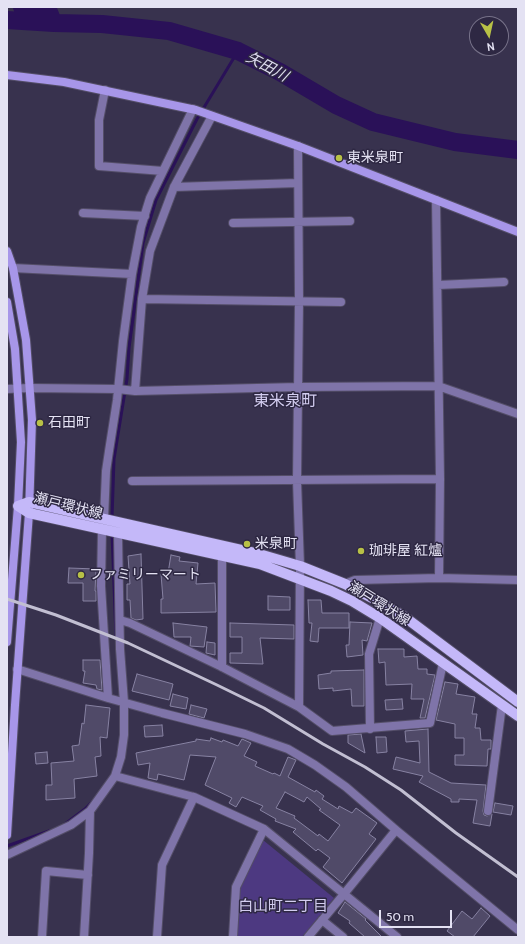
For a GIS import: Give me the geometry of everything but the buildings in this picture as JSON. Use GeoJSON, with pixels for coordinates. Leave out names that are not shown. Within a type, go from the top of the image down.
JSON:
{"type":"FeatureCollection","features":[{"type":"Feature","properties":{"kind":"main road"},"geometry":{"type":"LineString","coordinates":[[7,74],[64,82],[195,110],[298,146],[518,232]]}},
{"type":"Feature","properties":{"kind":"main road"},"geometry":{"type":"LineString","coordinates":[[7,251],[13,268],[26,340],[32,420],[29,513],[17,669],[11,704],[7,835]]}},
{"type":"Feature","properties":{"kind":"main road"},"geometry":{"type":"LineString","coordinates":[[7,302],[15,349],[21,442],[18,506],[7,642]]}},
{"type":"Feature","properties":{"kind":"main road","name":"瀬戸環状線"},"geometry":{"type":"LineString","coordinates":[[18,506],[29,502],[103,524],[118,534],[260,564],[352,601],[380,618],[518,716]]}},
{"type":"Feature","properties":{"kind":"main road","name":"瀬戸環状線"},"geometry":{"type":"LineString","coordinates":[[18,506],[29,513],[103,524],[259,554],[300,566],[345,584],[378,601],[406,618],[518,702]]}},
{"type":"Feature","properties":{"kind":"street"},"geometry":{"type":"LineString","coordinates":[[105,90],[98,120],[99,166],[163,172]]}},
{"type":"Feature","properties":{"kind":"street"},"geometry":{"type":"LineString","coordinates":[[108,698],[101,586],[106,471],[132,274],[141,227],[150,198],[195,110]]}},
{"type":"Feature","properties":{"kind":"street"},"geometry":{"type":"LineString","coordinates":[[135,391],[142,299],[150,251],[174,188],[209,115]]}},
{"type":"Feature","properties":{"kind":"street"},"geometry":{"type":"LineString","coordinates":[[298,146],[299,301],[297,481],[300,566],[298,707]]}},
{"type":"Feature","properties":{"kind":"street"},"geometry":{"type":"LineString","coordinates":[[174,188],[298,184]]}},
{"type":"Feature","properties":{"kind":"street"},"geometry":{"type":"LineString","coordinates":[[436,200],[440,479],[439,578]]}},
{"type":"Feature","properties":{"kind":"street"},"geometry":{"type":"LineString","coordinates":[[83,213],[145,216]]}},
{"type":"Feature","properties":{"kind":"street"},"geometry":{"type":"LineString","coordinates":[[233,222],[350,221]]}},
{"type":"Feature","properties":{"kind":"street"},"geometry":{"type":"LineString","coordinates":[[13,268],[132,274]]}},
{"type":"Feature","properties":{"kind":"street"},"geometry":{"type":"LineString","coordinates":[[438,285],[504,282]]}},
{"type":"Feature","properties":{"kind":"street"},"geometry":{"type":"LineString","coordinates":[[142,299],[342,302]]}},
{"type":"Feature","properties":{"kind":"street"},"geometry":{"type":"LineString","coordinates":[[7,389],[118,389],[135,391],[298,387],[438,386],[518,414]]}},
{"type":"Feature","properties":{"kind":"street"},"geometry":{"type":"LineString","coordinates":[[132,481],[440,479]]}},
{"type":"Feature","properties":{"kind":"street"},"geometry":{"type":"LineString","coordinates":[[7,854],[71,825],[90,810],[116,776],[124,735],[118,534]]}},
{"type":"Feature","properties":{"kind":"street"},"geometry":{"type":"LineString","coordinates":[[222,556],[222,667]]}},
{"type":"Feature","properties":{"kind":"street"},"geometry":{"type":"LineString","coordinates":[[345,584],[355,580],[439,578],[518,580]]}},
{"type":"Feature","properties":{"kind":"street"},"geometry":{"type":"LineString","coordinates":[[370,729],[369,654],[380,618]]}},
{"type":"Feature","properties":{"kind":"street"},"geometry":{"type":"LineString","coordinates":[[120,620],[130,623],[222,667],[298,707],[332,731],[430,723],[443,663]]}},
{"type":"Feature","properties":{"kind":"street"},"geometry":{"type":"LineString","coordinates":[[17,669],[108,698],[245,734],[288,749],[315,765],[346,787],[518,930]]}},
{"type":"Feature","properties":{"kind":"street"},"geometry":{"type":"LineString","coordinates":[[488,811],[502,705]]}},
{"type":"Feature","properties":{"kind":"street"},"geometry":{"type":"LineString","coordinates":[[116,776],[194,797],[264,829],[396,937]]}},
{"type":"Feature","properties":{"kind":"street"},"geometry":{"type":"LineString","coordinates":[[157,937],[162,865],[194,797]]}},
{"type":"Feature","properties":{"kind":"street"},"geometry":{"type":"LineString","coordinates":[[84,937],[90,810]]}},
{"type":"Feature","properties":{"kind":"street"},"geometry":{"type":"LineString","coordinates":[[233,937],[236,887],[264,829]]}},
{"type":"Feature","properties":{"kind":"street"},"geometry":{"type":"LineString","coordinates":[[308,937],[396,830]]}},
{"type":"Feature","properties":{"kind":"street"},"geometry":{"type":"LineString","coordinates":[[42,937],[46,872],[88,875]]}},
{"type":"Feature","properties":{"kind":"street"},"geometry":{"type":"LineString","coordinates":[[322,920],[343,937]]}},
{"type":"Feature","properties":{"kind":"shaded area"},"geometry":{"type":"Polygon","coordinates":[[[263,840],[334,898],[302,937],[236,937],[239,891],[263,840]]]}},
{"type":"Feature","properties":{"kind":"waterway"},"geometry":{"type":"LineString","coordinates":[[22,7],[49,12],[51,17]]}},
{"type":"Feature","properties":{"kind":"waterway","name":"矢田川"},"geometry":{"type":"LineString","coordinates":[[7,20],[102,24],[169,31],[238,51],[280,72],[336,105],[373,122],[455,142],[518,150]]}},
{"type":"Feature","properties":{"kind":"waterway"},"geometry":{"type":"LineString","coordinates":[[112,518],[114,459],[127,379],[129,348],[143,243],[156,200],[197,119],[238,51]]}},
{"type":"Feature","properties":{"kind":"waterway"},"geometry":{"type":"LineString","coordinates":[[112,534],[116,636]]}},
{"type":"Feature","properties":{"kind":"waterway"},"geometry":{"type":"LineString","coordinates":[[65,824],[93,801]]}},
{"type":"Feature","properties":{"kind":"waterway"},"geometry":{"type":"LineString","coordinates":[[7,846],[49,831]]}},
{"type":"Feature","properties":{"kind":"railway"},"geometry":{"type":"LineString","coordinates":[[7,599],[56,615],[128,643],[264,708],[323,744],[365,767],[401,790],[456,833],[518,877]]}},
{"type":"Feature","properties":{"kind":"place","name":"東米泉町"},"geometry":{"type":"Point","coordinates":[339,158]}},
{"type":"Feature","properties":{"kind":"place","name":"石田町"},"geometry":{"type":"Point","coordinates":[40,423]}},
{"type":"Feature","properties":{"kind":"place","name":"米泉町"},"geometry":{"type":"Point","coordinates":[247,544]}},
{"type":"Feature","properties":{"kind":"place","name":"珈琲屋 紅爐"},"geometry":{"type":"Point","coordinates":[361,551]}},
{"type":"Feature","properties":{"kind":"place","name":"ファミリーマート"},"geometry":{"type":"Point","coordinates":[81,575]}},
{"type":"Feature","properties":{"kind":"district","name":"東米泉町"},"geometry":{"type":"Point","coordinates":[285,401]}},
{"type":"Feature","properties":{"kind":"district","name":"白山町二丁目"},"geometry":{"type":"Point","coordinates":[283,907]}}]}
